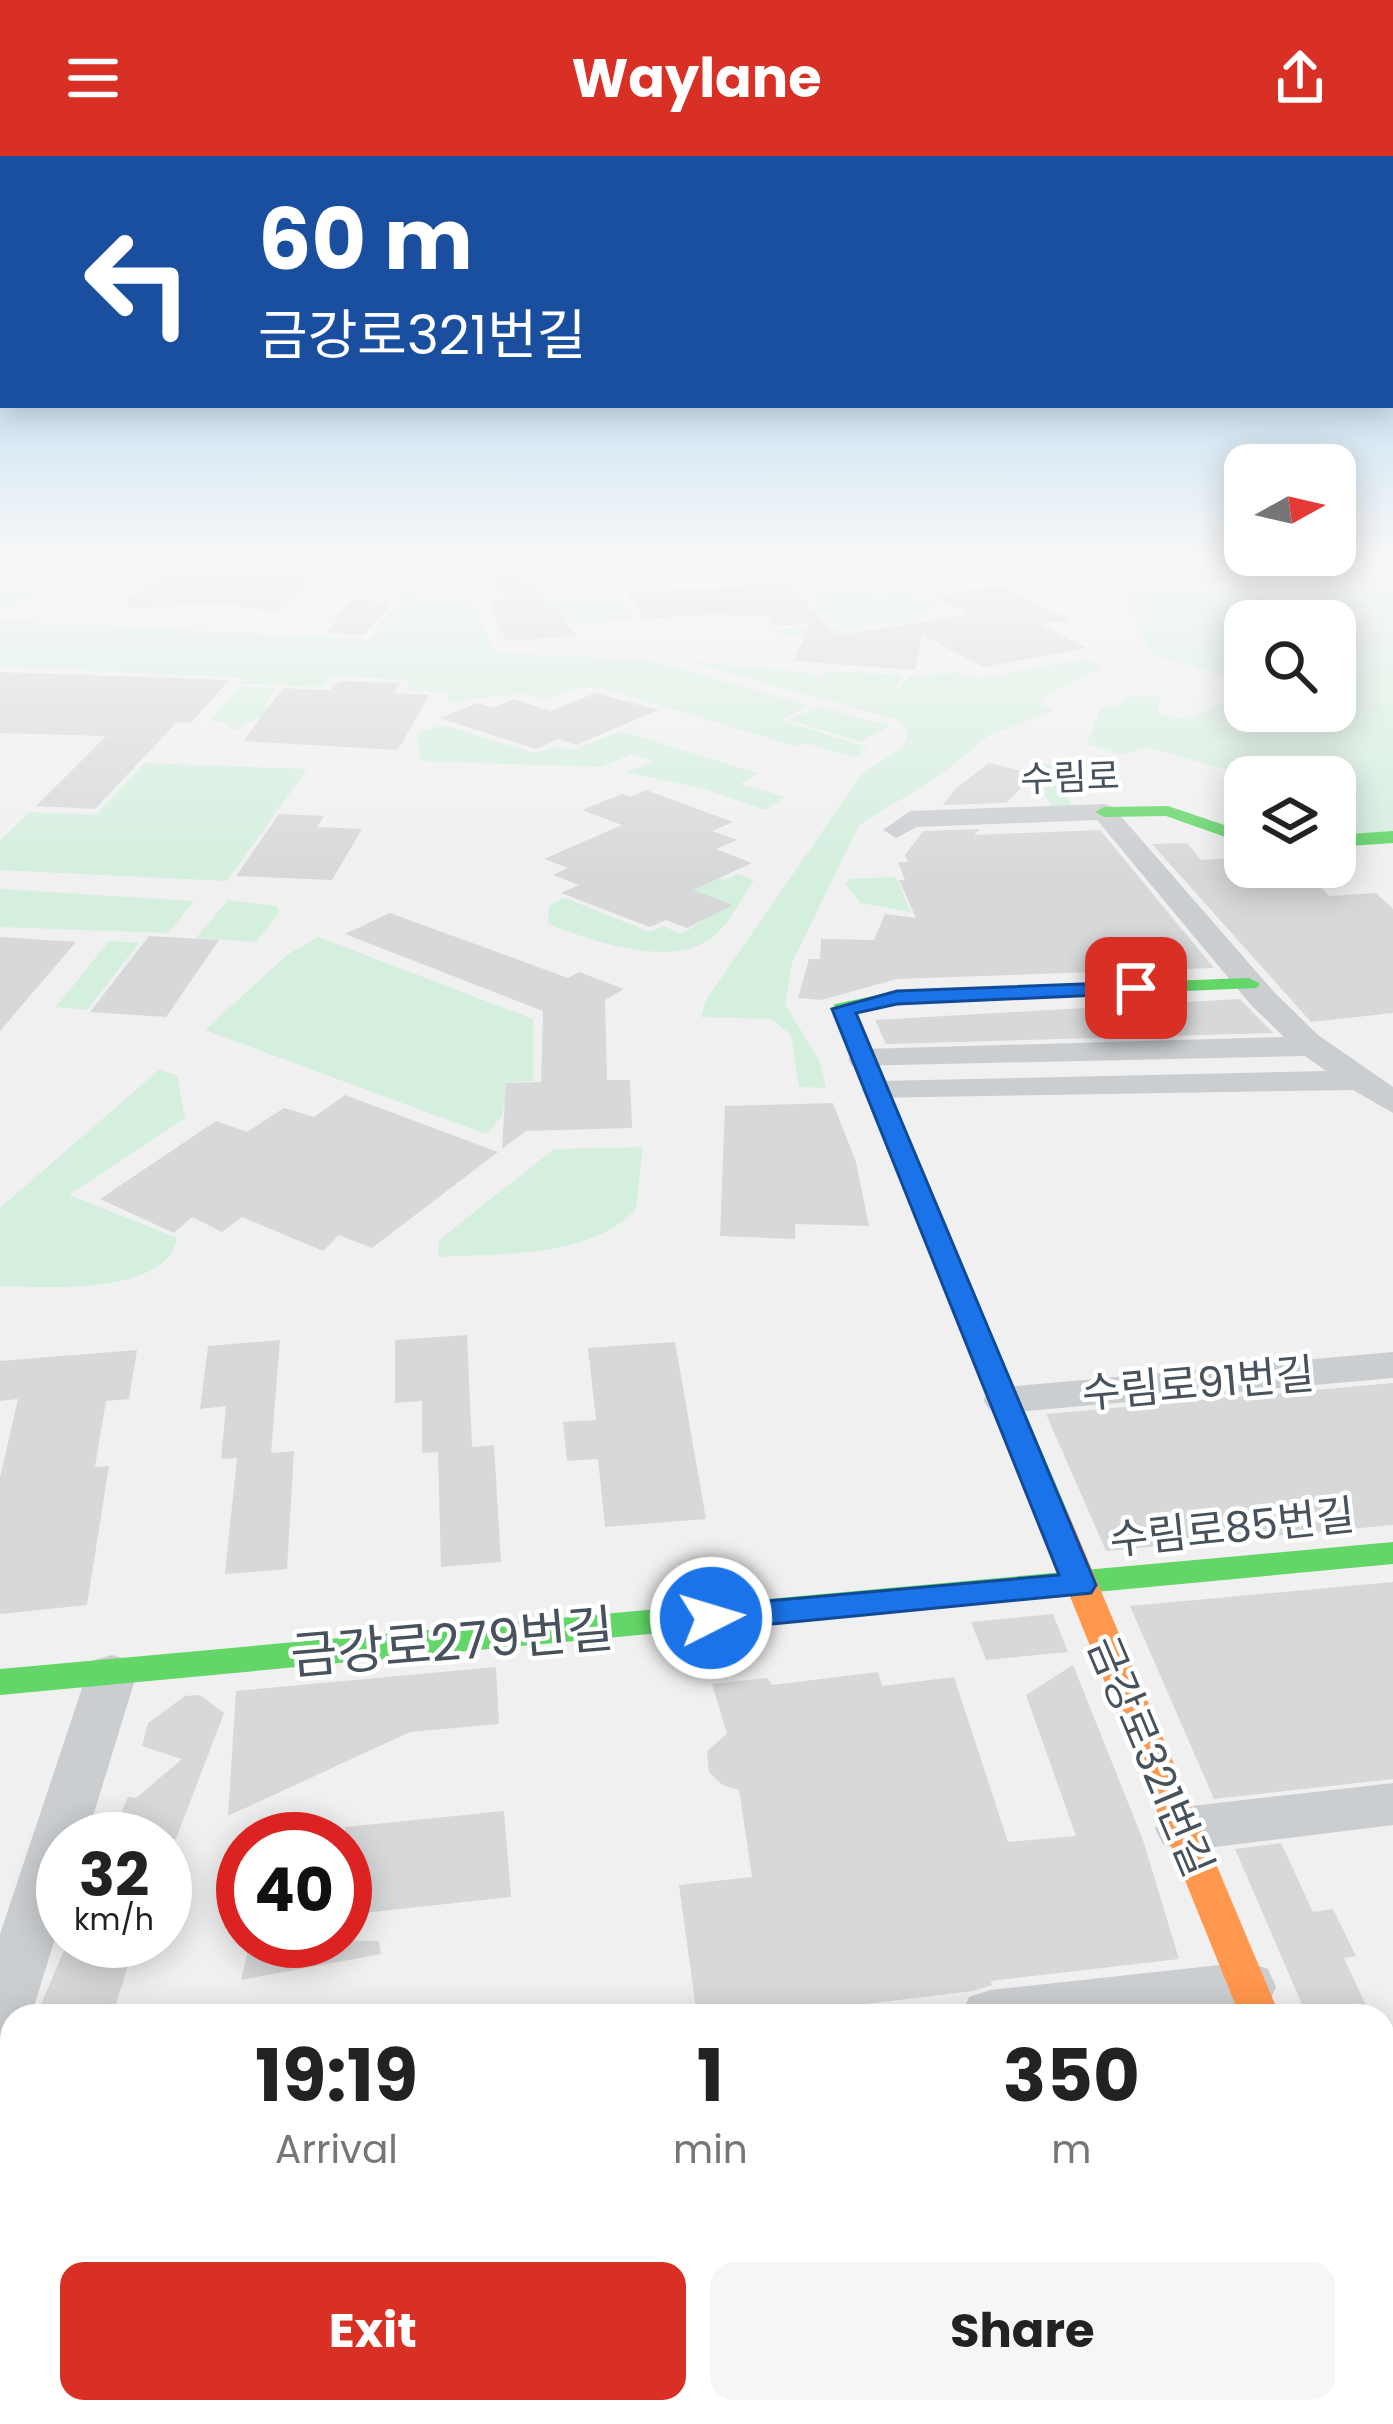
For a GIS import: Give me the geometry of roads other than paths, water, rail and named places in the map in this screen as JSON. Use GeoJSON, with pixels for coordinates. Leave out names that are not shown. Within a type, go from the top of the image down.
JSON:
{"type":"FeatureCollection","features":[{"type":"Feature","properties":{"kind":"street","name":"수림로"},"geometry":{"type":"LineString","coordinates":[[896,830],[910,819],[1168,811],[1224,831]]}},
{"type":"Feature","properties":{"kind":"street"},"geometry":{"type":"LineString","coordinates":[[1104,812],[1249,984],[1313,1046],[1393,1103]]}},
{"type":"Feature","properties":{"kind":"street"},"geometry":{"type":"LineString","coordinates":[[1356,841],[1393,838]]}},
{"type":"Feature","properties":{"kind":"street","name":"금강로321번길"},"geometry":{"type":"LineString","coordinates":[[1249,984],[897,997],[843,1009],[1254,2001]]}},
{"type":"Feature","properties":{"kind":"street"},"geometry":{"type":"LineString","coordinates":[[864,1059],[1313,1046]]}},
{"type":"Feature","properties":{"kind":"street"},"geometry":{"type":"LineString","coordinates":[[879,1091],[1361,1080]]}},
{"type":"Feature","properties":{"kind":"street","name":"수림로91번길"},"geometry":{"type":"LineString","coordinates":[[1004,1400],[1393,1365]]}},
{"type":"Feature","properties":{"kind":"street","name":"수림로85번길"},"geometry":{"type":"LineString","coordinates":[[1079,1585],[1393,1553]]}},
{"type":"Feature","properties":{"kind":"street","name":"금강로279번길"},"geometry":{"type":"LineString","coordinates":[[0,1682],[1079,1585]]}},
{"type":"Feature","properties":{"kind":"street"},"geometry":{"type":"LineString","coordinates":[[6,2004],[112,1673]]}},
{"type":"Feature","properties":{"kind":"street"},"geometry":{"type":"LineString","coordinates":[[1182,1829],[1393,1804]]}},
{"type":"Feature","properties":{"kind":"street"},"geometry":{"type":"LineString","coordinates":[[1201,2004],[1254,2001]]}}]}
